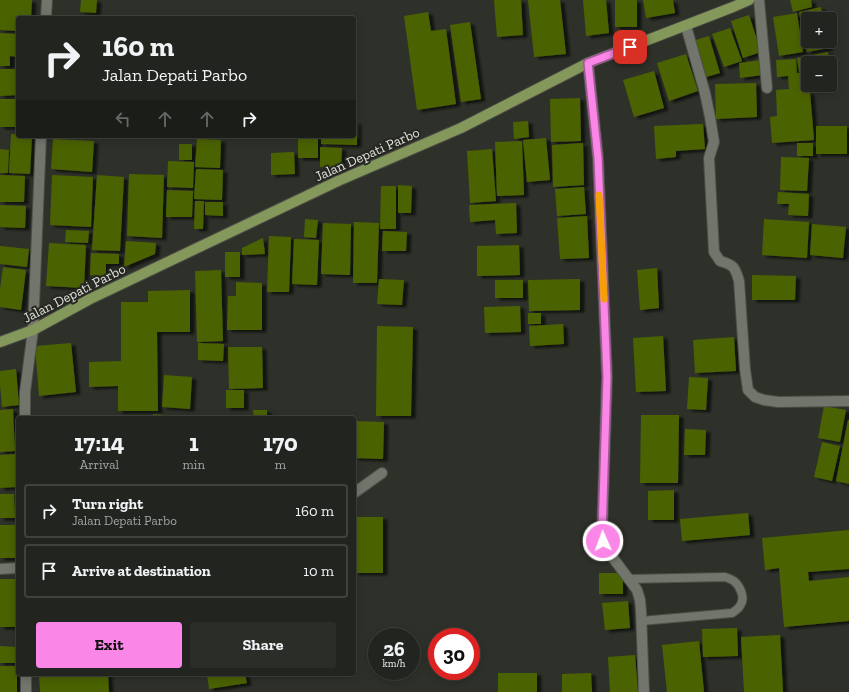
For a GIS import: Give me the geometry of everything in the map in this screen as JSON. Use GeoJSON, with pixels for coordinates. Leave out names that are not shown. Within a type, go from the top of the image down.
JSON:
{"type":"FeatureCollection","features":[{"type":"Feature","properties":{"kind":"main road","name":"Jalan Depati Parbo"},"geometry":{"type":"LineString","coordinates":[[0,342],[33,330],[90,299],[338,181],[461,128],[588,63],[686,26],[732,4],[749,0]]}},
{"type":"Feature","properties":{"kind":"street"},"geometry":{"type":"LineString","coordinates":[[46,16],[47,0]]}},
{"type":"Feature","properties":{"kind":"street"},"geometry":{"type":"LineString","coordinates":[[759,0],[767,88]]}},
{"type":"Feature","properties":{"kind":"street"},"geometry":{"type":"LineString","coordinates":[[686,26],[705,93],[714,142],[709,158],[714,252],[720,260],[730,264],[736,271],[739,281],[748,390],[755,397],[778,402],[849,401]]}},
{"type":"Feature","properties":{"kind":"street"},"geometry":{"type":"LineString","coordinates":[[588,63],[598,158],[607,377],[602,533],[603,541],[607,550],[637,590],[640,600],[644,692]]}},
{"type":"Feature","properties":{"kind":"street"},"geometry":{"type":"LineString","coordinates":[[25,416],[26,392],[33,330],[41,138]]}},
{"type":"Feature","properties":{"kind":"street"},"geometry":{"type":"LineString","coordinates":[[356,492],[382,473]]}},
{"type":"Feature","properties":{"kind":"street"},"geometry":{"type":"LineString","coordinates":[[0,569],[16,568]]}},
{"type":"Feature","properties":{"kind":"street"},"geometry":{"type":"LineString","coordinates":[[26,676],[26,692]]}},
{"type":"Feature","properties":{"kind":"lane"},"geometry":{"type":"LineString","coordinates":[[629,580],[725,577],[733,580],[739,587],[742,595],[742,604],[732,613],[641,621]]}},
{"type":"Feature","properties":{"kind":"building"},"geometry":{"type":"Polygon","coordinates":[[[0,0],[32,0],[31,16],[16,16],[16,31],[0,30],[0,0]]]}},
{"type":"Feature","properties":{"kind":"building"},"geometry":{"type":"Polygon","coordinates":[[[81,0],[97,0],[96,13],[80,12],[81,0]]]}},
{"type":"Feature","properties":{"kind":"building"},"geometry":{"type":"Polygon","coordinates":[[[494,0],[521,0],[523,35],[497,37],[494,0]]]}},
{"type":"Feature","properties":{"kind":"building"},"geometry":{"type":"Polygon","coordinates":[[[528,0],[560,0],[566,54],[534,57],[528,0]]]}},
{"type":"Feature","properties":{"kind":"building"},"geometry":{"type":"Polygon","coordinates":[[[583,0],[606,0],[609,33],[586,36],[583,0]]]}},
{"type":"Feature","properties":{"kind":"building"},"geometry":{"type":"Polygon","coordinates":[[[615,0],[637,0],[637,27],[615,27],[615,0]]]}},
{"type":"Feature","properties":{"kind":"building"},"geometry":{"type":"Polygon","coordinates":[[[643,0],[673,0],[675,13],[646,18],[643,0]]]}},
{"type":"Feature","properties":{"kind":"building"},"geometry":{"type":"Polygon","coordinates":[[[790,0],[811,0],[812,7],[793,12],[790,0]]]}},
{"type":"Feature","properties":{"kind":"building"},"geometry":{"type":"Polygon","coordinates":[[[821,7],[822,12],[801,12],[801,22],[799,12],[821,7]]]}},
{"type":"Feature","properties":{"kind":"building"},"geometry":{"type":"Polygon","coordinates":[[[428,12],[431,31],[446,29],[456,104],[417,110],[404,16],[428,12]]]}},
{"type":"Feature","properties":{"kind":"building"},"geometry":{"type":"Polygon","coordinates":[[[797,13],[801,48],[802,48],[803,52],[779,56],[773,17],[797,13]]]}},
{"type":"Feature","properties":{"kind":"building"},"geometry":{"type":"Polygon","coordinates":[[[749,15],[761,52],[743,58],[731,21],[749,15]]]}},
{"type":"Feature","properties":{"kind":"building"},"geometry":{"type":"Polygon","coordinates":[[[470,22],[481,99],[461,102],[450,25],[470,22]]]}},
{"type":"Feature","properties":{"kind":"building"},"geometry":{"type":"Polygon","coordinates":[[[730,28],[742,61],[724,67],[712,34],[730,28]]]}},
{"type":"Feature","properties":{"kind":"building"},"geometry":{"type":"Polygon","coordinates":[[[0,33],[16,34],[16,57],[10,56],[10,66],[0,66],[0,33]]]}},
{"type":"Feature","properties":{"kind":"building"},"geometry":{"type":"Polygon","coordinates":[[[709,36],[720,73],[703,78],[692,41],[709,36]]]}},
{"type":"Feature","properties":{"kind":"building"},"geometry":{"type":"Polygon","coordinates":[[[806,48],[829,48],[807,52],[806,48]]]}},
{"type":"Feature","properties":{"kind":"building"},"geometry":{"type":"Polygon","coordinates":[[[828,52],[829,56],[807,56],[828,52]]]}},
{"type":"Feature","properties":{"kind":"building"},"geometry":{"type":"Polygon","coordinates":[[[686,54],[698,91],[669,101],[657,63],[686,54]]]}},
{"type":"Feature","properties":{"kind":"building"},"geometry":{"type":"Polygon","coordinates":[[[801,57],[801,72],[799,72],[797,58],[801,57]]]}},
{"type":"Feature","properties":{"kind":"building"},"geometry":{"type":"Polygon","coordinates":[[[796,59],[797,73],[801,72],[801,92],[810,92],[814,140],[772,143],[770,117],[777,116],[776,90],[789,89],[788,76],[777,77],[776,60],[796,59]]]}},
{"type":"Feature","properties":{"kind":"building"},"geometry":{"type":"Polygon","coordinates":[[[761,60],[763,75],[740,78],[739,63],[761,60]]]}},
{"type":"Feature","properties":{"kind":"building"},"geometry":{"type":"Polygon","coordinates":[[[0,69],[16,69],[16,95],[0,96],[0,69]]]}},
{"type":"Feature","properties":{"kind":"building"},"geometry":{"type":"Polygon","coordinates":[[[654,71],[664,108],[634,117],[623,80],[654,71]]]}},
{"type":"Feature","properties":{"kind":"building"},"geometry":{"type":"Polygon","coordinates":[[[756,83],[757,117],[716,119],[715,84],[756,83]]]}},
{"type":"Feature","properties":{"kind":"building"},"geometry":{"type":"Polygon","coordinates":[[[580,98],[581,141],[551,142],[550,99],[580,98]]]}},
{"type":"Feature","properties":{"kind":"building"},"geometry":{"type":"Polygon","coordinates":[[[0,99],[16,99],[16,127],[0,127],[0,99]]]}},
{"type":"Feature","properties":{"kind":"building"},"geometry":{"type":"Polygon","coordinates":[[[528,121],[529,137],[514,139],[513,122],[528,121]]]}},
{"type":"Feature","properties":{"kind":"building"},"geometry":{"type":"Polygon","coordinates":[[[357,122],[357,145],[321,144],[321,138],[356,138],[357,122]]]}},
{"type":"Feature","properties":{"kind":"building"},"geometry":{"type":"Polygon","coordinates":[[[703,124],[705,149],[676,151],[676,157],[656,159],[654,126],[703,124]]]}},
{"type":"Feature","properties":{"kind":"building"},"geometry":{"type":"Polygon","coordinates":[[[816,126],[847,126],[847,154],[816,154],[816,126]]]}},
{"type":"Feature","properties":{"kind":"building"},"geometry":{"type":"Polygon","coordinates":[[[11,134],[16,134],[16,138],[32,138],[30,174],[9,173],[11,134]]]}},
{"type":"Feature","properties":{"kind":"building"},"geometry":{"type":"Polygon","coordinates":[[[298,138],[318,138],[318,158],[298,158],[298,138]]]}},
{"type":"Feature","properties":{"kind":"building"},"geometry":{"type":"Polygon","coordinates":[[[546,138],[550,180],[527,182],[523,140],[546,138]]]}},
{"type":"Feature","properties":{"kind":"building"},"geometry":{"type":"Polygon","coordinates":[[[53,139],[94,141],[92,172],[51,169],[53,139]]]}},
{"type":"Feature","properties":{"kind":"building"},"geometry":{"type":"Polygon","coordinates":[[[197,139],[221,140],[220,168],[195,167],[197,139]]]}},
{"type":"Feature","properties":{"kind":"building"},"geometry":{"type":"Polygon","coordinates":[[[522,141],[524,195],[497,196],[495,142],[522,141]]]}},
{"type":"Feature","properties":{"kind":"building"},"geometry":{"type":"Polygon","coordinates":[[[583,143],[584,185],[553,187],[552,145],[583,143]]]}},
{"type":"Feature","properties":{"kind":"building"},"geometry":{"type":"Polygon","coordinates":[[[797,143],[813,143],[813,156],[797,156],[797,143]]]}},
{"type":"Feature","properties":{"kind":"building"},"geometry":{"type":"Polygon","coordinates":[[[179,144],[192,144],[192,160],[179,160],[179,144]]]}},
{"type":"Feature","properties":{"kind":"building"},"geometry":{"type":"Polygon","coordinates":[[[320,147],[342,148],[341,168],[320,167],[320,147]]]}},
{"type":"Feature","properties":{"kind":"building"},"geometry":{"type":"Polygon","coordinates":[[[0,149],[9,150],[8,173],[0,173],[0,149]]]}},
{"type":"Feature","properties":{"kind":"building"},"geometry":{"type":"Polygon","coordinates":[[[492,149],[496,201],[470,203],[467,151],[492,149]]]}},
{"type":"Feature","properties":{"kind":"building"},"geometry":{"type":"Polygon","coordinates":[[[294,152],[295,174],[271,175],[271,153],[294,152]]]}},
{"type":"Feature","properties":{"kind":"building"},"geometry":{"type":"Polygon","coordinates":[[[781,157],[809,158],[807,191],[780,190],[781,157]]]}},
{"type":"Feature","properties":{"kind":"building"},"geometry":{"type":"Polygon","coordinates":[[[168,161],[194,162],[193,188],[167,187],[168,161]]]}},
{"type":"Feature","properties":{"kind":"building"},"geometry":{"type":"Polygon","coordinates":[[[196,169],[223,170],[222,200],[194,199],[196,169]]]}},
{"type":"Feature","properties":{"kind":"building"},"geometry":{"type":"Polygon","coordinates":[[[129,174],[164,175],[162,238],[127,236],[129,174]]]}},
{"type":"Feature","properties":{"kind":"building"},"geometry":{"type":"Polygon","coordinates":[[[0,175],[25,176],[24,202],[0,202],[0,175]]]}},
{"type":"Feature","properties":{"kind":"building"},"geometry":{"type":"Polygon","coordinates":[[[52,175],[93,177],[91,227],[50,225],[52,175]]]}},
{"type":"Feature","properties":{"kind":"building"},"geometry":{"type":"Polygon","coordinates":[[[97,175],[124,177],[120,251],[92,250],[97,175]]]}},
{"type":"Feature","properties":{"kind":"building"},"geometry":{"type":"Polygon","coordinates":[[[398,185],[412,186],[411,213],[398,213],[398,185]]]}},
{"type":"Feature","properties":{"kind":"building"},"geometry":{"type":"Polygon","coordinates":[[[381,186],[396,186],[396,229],[380,229],[381,186]]]}},
{"type":"Feature","properties":{"kind":"building"},"geometry":{"type":"Polygon","coordinates":[[[584,187],[586,214],[557,216],[555,189],[584,187]]]}},
{"type":"Feature","properties":{"kind":"building"},"geometry":{"type":"Polygon","coordinates":[[[167,190],[193,191],[192,217],[166,217],[167,190]]]}},
{"type":"Feature","properties":{"kind":"building"},"geometry":{"type":"Polygon","coordinates":[[[778,192],[809,194],[808,216],[788,215],[789,204],[777,204],[778,192]]]}},
{"type":"Feature","properties":{"kind":"building"},"geometry":{"type":"Polygon","coordinates":[[[195,201],[204,201],[203,229],[194,229],[195,201]]]}},
{"type":"Feature","properties":{"kind":"building"},"geometry":{"type":"Polygon","coordinates":[[[205,202],[223,202],[223,216],[205,215],[205,202]]]}},
{"type":"Feature","properties":{"kind":"building"},"geometry":{"type":"Polygon","coordinates":[[[516,203],[517,233],[496,234],[495,220],[470,222],[469,205],[516,203]]]}},
{"type":"Feature","properties":{"kind":"building"},"geometry":{"type":"Polygon","coordinates":[[[0,205],[26,206],[25,228],[0,227],[0,205]]]}},
{"type":"Feature","properties":{"kind":"building"},"geometry":{"type":"Polygon","coordinates":[[[587,216],[589,258],[560,259],[557,218],[587,216]]]}},
{"type":"Feature","properties":{"kind":"building"},"geometry":{"type":"Polygon","coordinates":[[[305,219],[318,220],[316,238],[304,237],[305,219]]]}},
{"type":"Feature","properties":{"kind":"building"},"geometry":{"type":"Polygon","coordinates":[[[764,219],[809,222],[807,258],[762,255],[764,219]]]}},
{"type":"Feature","properties":{"kind":"building"},"geometry":{"type":"Polygon","coordinates":[[[354,222],[379,223],[377,283],[353,283],[354,222]]]}},
{"type":"Feature","properties":{"kind":"building"},"geometry":{"type":"Polygon","coordinates":[[[323,223],[351,224],[350,275],[321,274],[323,223]]]}},
{"type":"Feature","properties":{"kind":"building"},"geometry":{"type":"Polygon","coordinates":[[[812,224],[846,227],[843,258],[810,255],[812,224]]]}},
{"type":"Feature","properties":{"kind":"building"},"geometry":{"type":"Polygon","coordinates":[[[66,230],[89,231],[88,243],[65,242],[66,230]]]}},
{"type":"Feature","properties":{"kind":"building"},"geometry":{"type":"Polygon","coordinates":[[[383,231],[407,232],[406,251],[382,251],[383,231]]]}},
{"type":"Feature","properties":{"kind":"building"},"geometry":{"type":"Polygon","coordinates":[[[269,236],[291,237],[289,292],[267,292],[269,236]]]}},
{"type":"Feature","properties":{"kind":"building"},"geometry":{"type":"Polygon","coordinates":[[[263,238],[265,254],[242,255],[242,248],[263,238]]]}},
{"type":"Feature","properties":{"kind":"building"},"geometry":{"type":"Polygon","coordinates":[[[294,239],[319,240],[317,285],[292,284],[294,239]]]}},
{"type":"Feature","properties":{"kind":"building"},"geometry":{"type":"Polygon","coordinates":[[[126,241],[156,243],[155,254],[124,267],[126,241]]]}},
{"type":"Feature","properties":{"kind":"building"},"geometry":{"type":"Polygon","coordinates":[[[49,243],[86,245],[84,288],[46,286],[49,243]]]}},
{"type":"Feature","properties":{"kind":"building"},"geometry":{"type":"Polygon","coordinates":[[[519,245],[520,275],[477,276],[477,246],[519,245]]]}},
{"type":"Feature","properties":{"kind":"building"},"geometry":{"type":"Polygon","coordinates":[[[0,246],[29,249],[27,267],[0,264],[0,246]]]}},
{"type":"Feature","properties":{"kind":"building"},"geometry":{"type":"Polygon","coordinates":[[[225,252],[240,252],[240,277],[225,277],[225,252]]]}},
{"type":"Feature","properties":{"kind":"building"},"geometry":{"type":"Polygon","coordinates":[[[91,253],[119,254],[119,264],[106,264],[106,276],[90,275],[91,253]]]}},
{"type":"Feature","properties":{"kind":"building"},"geometry":{"type":"Polygon","coordinates":[[[3,267],[26,270],[21,310],[0,307],[0,289],[3,267]]]}},
{"type":"Feature","properties":{"kind":"building"},"geometry":{"type":"Polygon","coordinates":[[[657,268],[659,308],[640,310],[637,270],[657,268]]]}},
{"type":"Feature","properties":{"kind":"building"},"geometry":{"type":"Polygon","coordinates":[[[221,270],[223,341],[197,342],[195,271],[221,270]]]}},
{"type":"Feature","properties":{"kind":"building"},"geometry":{"type":"Polygon","coordinates":[[[752,275],[796,276],[795,300],[752,300],[752,275]]]}},
{"type":"Feature","properties":{"kind":"building"},"geometry":{"type":"Polygon","coordinates":[[[379,279],[404,280],[402,305],[377,304],[379,279]]]}},
{"type":"Feature","properties":{"kind":"building"},"geometry":{"type":"Polygon","coordinates":[[[580,279],[580,310],[529,311],[528,280],[580,279]]]}},
{"type":"Feature","properties":{"kind":"building"},"geometry":{"type":"Polygon","coordinates":[[[495,280],[523,280],[523,298],[495,298],[495,280]]]}},
{"type":"Feature","properties":{"kind":"building"},"geometry":{"type":"Polygon","coordinates":[[[236,282],[262,283],[262,330],[227,330],[228,296],[236,296],[236,282]]]}},
{"type":"Feature","properties":{"kind":"building"},"geometry":{"type":"Polygon","coordinates":[[[190,290],[190,332],[157,332],[158,411],[118,411],[118,386],[89,387],[89,362],[121,361],[121,302],[148,302],[148,291],[190,290]]]}},
{"type":"Feature","properties":{"kind":"building"},"geometry":{"type":"Polygon","coordinates":[[[520,306],[521,332],[485,333],[484,307],[520,306]]]}},
{"type":"Feature","properties":{"kind":"building"},"geometry":{"type":"Polygon","coordinates":[[[528,313],[541,313],[541,324],[528,324],[528,313]]]}},
{"type":"Feature","properties":{"kind":"building"},"geometry":{"type":"Polygon","coordinates":[[[563,324],[564,344],[530,346],[529,326],[563,324]]]}},
{"type":"Feature","properties":{"kind":"building"},"geometry":{"type":"Polygon","coordinates":[[[377,326],[413,327],[411,416],[376,416],[377,326]]]}},
{"type":"Feature","properties":{"kind":"building"},"geometry":{"type":"Polygon","coordinates":[[[663,336],[666,391],[636,392],[633,338],[663,336]]]}},
{"type":"Feature","properties":{"kind":"building"},"geometry":{"type":"Polygon","coordinates":[[[734,337],[736,371],[695,373],[693,340],[734,337]]]}},
{"type":"Feature","properties":{"kind":"building"},"geometry":{"type":"Polygon","coordinates":[[[71,343],[76,392],[39,396],[35,346],[71,343]]]}},
{"type":"Feature","properties":{"kind":"building"},"geometry":{"type":"Polygon","coordinates":[[[198,343],[224,344],[223,361],[198,360],[198,343]]]}},
{"type":"Feature","properties":{"kind":"building"},"geometry":{"type":"Polygon","coordinates":[[[228,347],[262,347],[263,388],[229,389],[228,347]]]}},
{"type":"Feature","properties":{"kind":"building"},"geometry":{"type":"Polygon","coordinates":[[[16,369],[19,405],[2,407],[0,371],[16,369]]]}},
{"type":"Feature","properties":{"kind":"building"},"geometry":{"type":"Polygon","coordinates":[[[164,375],[192,377],[190,409],[162,407],[164,375]]]}},
{"type":"Feature","properties":{"kind":"building"},"geometry":{"type":"Polygon","coordinates":[[[689,377],[708,378],[706,410],[687,409],[689,377]]]}},
{"type":"Feature","properties":{"kind":"building"},"geometry":{"type":"Polygon","coordinates":[[[226,390],[244,390],[244,408],[226,408],[226,390]]]}},
{"type":"Feature","properties":{"kind":"building"},"geometry":{"type":"Polygon","coordinates":[[[824,406],[846,410],[840,442],[818,438],[824,406]]]}},
{"type":"Feature","properties":{"kind":"building"},"geometry":{"type":"Polygon","coordinates":[[[13,409],[15,451],[0,452],[0,410],[13,409]]]}},
{"type":"Feature","properties":{"kind":"building"},"geometry":{"type":"Polygon","coordinates":[[[253,410],[267,410],[267,416],[254,416],[253,410]]]}},
{"type":"Feature","properties":{"kind":"building"},"geometry":{"type":"Polygon","coordinates":[[[153,414],[179,416],[153,416],[153,414]]]}},
{"type":"Feature","properties":{"kind":"building"},"geometry":{"type":"Polygon","coordinates":[[[641,415],[679,415],[678,483],[640,483],[641,415]]]}},
{"type":"Feature","properties":{"kind":"building"},"geometry":{"type":"Polygon","coordinates":[[[849,420],[849,484],[836,481],[849,420]]]}},
{"type":"Feature","properties":{"kind":"building"},"geometry":{"type":"Polygon","coordinates":[[[356,421],[384,422],[383,459],[356,458],[356,421]]]}},
{"type":"Feature","properties":{"kind":"building"},"geometry":{"type":"Polygon","coordinates":[[[685,429],[706,430],[705,455],[684,455],[685,429]]]}},
{"type":"Feature","properties":{"kind":"building"},"geometry":{"type":"Polygon","coordinates":[[[822,442],[840,446],[832,481],[814,477],[822,442]]]}},
{"type":"Feature","properties":{"kind":"building"},"geometry":{"type":"Polygon","coordinates":[[[15,454],[16,487],[0,488],[0,455],[15,454]]]}},
{"type":"Feature","properties":{"kind":"building"},"geometry":{"type":"Polygon","coordinates":[[[674,490],[674,520],[648,520],[648,491],[674,490]]]}},
{"type":"Feature","properties":{"kind":"building"},"geometry":{"type":"Polygon","coordinates":[[[0,494],[14,494],[15,518],[0,518],[0,494]]]}},
{"type":"Feature","properties":{"kind":"building"},"geometry":{"type":"Polygon","coordinates":[[[748,513],[750,535],[682,541],[680,519],[748,513]]]}},
{"type":"Feature","properties":{"kind":"building"},"geometry":{"type":"Polygon","coordinates":[[[356,517],[383,517],[383,573],[356,573],[356,517]]]}},
{"type":"Feature","properties":{"kind":"building"},"geometry":{"type":"Polygon","coordinates":[[[0,525],[15,525],[15,558],[0,558],[0,525]]]}},
{"type":"Feature","properties":{"kind":"building"},"geometry":{"type":"Polygon","coordinates":[[[849,530],[849,569],[808,572],[809,581],[849,577],[849,621],[784,627],[779,568],[765,570],[762,538],[849,530]]]}},
{"type":"Feature","properties":{"kind":"building"},"geometry":{"type":"Polygon","coordinates":[[[599,573],[623,573],[623,594],[599,594],[599,573]]]}},
{"type":"Feature","properties":{"kind":"building"},"geometry":{"type":"Polygon","coordinates":[[[0,579],[16,579],[16,627],[0,627],[0,579]]]}},
{"type":"Feature","properties":{"kind":"building"},"geometry":{"type":"Polygon","coordinates":[[[628,601],[630,628],[605,630],[602,603],[628,601]]]}},
{"type":"Feature","properties":{"kind":"building"},"geometry":{"type":"Polygon","coordinates":[[[737,628],[738,656],[703,657],[702,629],[737,628]]]}},
{"type":"Feature","properties":{"kind":"building"},"geometry":{"type":"Polygon","coordinates":[[[780,635],[783,692],[744,692],[741,637],[780,635]]]}},
{"type":"Feature","properties":{"kind":"building"},"geometry":{"type":"Polygon","coordinates":[[[699,641],[704,692],[667,692],[662,645],[699,641]]]}},
{"type":"Feature","properties":{"kind":"building"},"geometry":{"type":"Polygon","coordinates":[[[0,646],[16,647],[16,663],[0,663],[0,646]]]}},
{"type":"Feature","properties":{"kind":"building"},"geometry":{"type":"Polygon","coordinates":[[[635,655],[638,692],[610,692],[608,657],[635,655]]]}},
{"type":"Feature","properties":{"kind":"building"},"geometry":{"type":"Polygon","coordinates":[[[0,666],[16,666],[17,692],[0,692],[0,666]]]}},
{"type":"Feature","properties":{"kind":"building"},"geometry":{"type":"Polygon","coordinates":[[[498,673],[537,673],[537,692],[498,692],[498,673]]]}},
{"type":"Feature","properties":{"kind":"building"},"geometry":{"type":"Polygon","coordinates":[[[591,673],[592,692],[562,692],[562,674],[591,673]]]}},
{"type":"Feature","properties":{"kind":"building"},"geometry":{"type":"Polygon","coordinates":[[[39,676],[108,676],[109,692],[40,692],[39,676]]]}},
{"type":"Feature","properties":{"kind":"building"},"geometry":{"type":"Polygon","coordinates":[[[207,676],[245,676],[247,683],[209,689],[207,676]]]}},
{"type":"Feature","properties":{"kind":"slow traffic"},"geometry":{"type":"LineString","coordinates":[[599,195],[604,299]]}},
{"type":"Feature","properties":{"kind":"route"},"geometry":{"type":"LineString","coordinates":[[603,541],[607,377],[598,158],[588,63],[630,47]]}}]}
